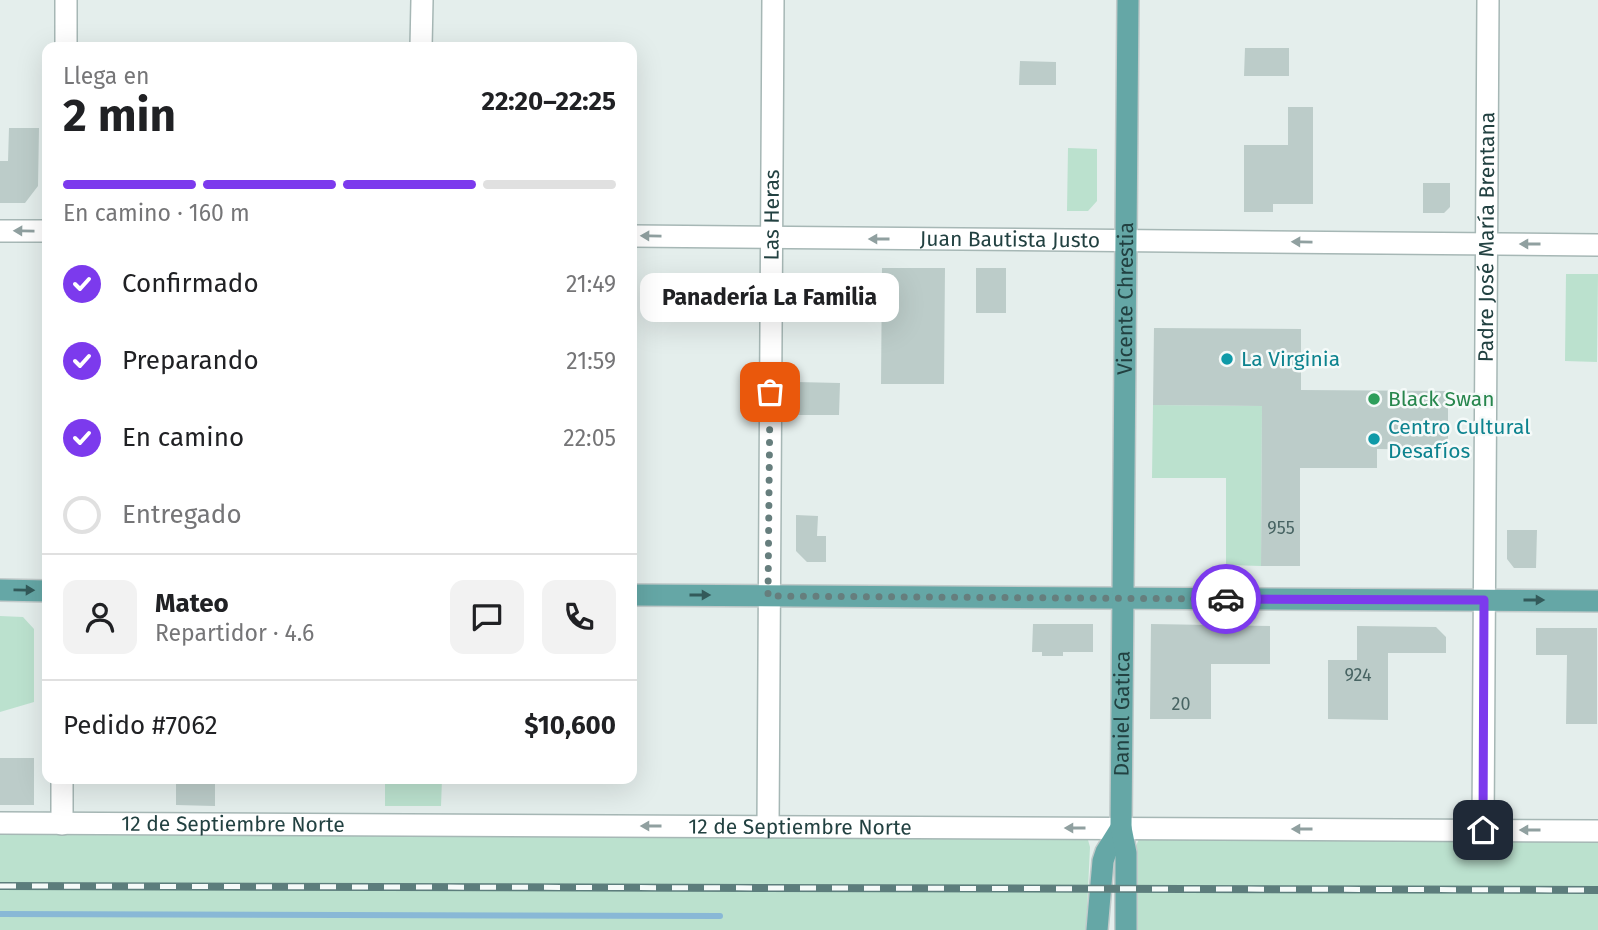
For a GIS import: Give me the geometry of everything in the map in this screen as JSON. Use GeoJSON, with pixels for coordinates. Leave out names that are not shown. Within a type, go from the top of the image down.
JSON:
{"type":"FeatureCollection","features":[{"type":"Feature","properties":{"kind":"main road","name":"Vicente Chrestia"},"geometry":{"type":"LineString","coordinates":[[1123,598],[1128,0]]}},
{"type":"Feature","properties":{"kind":"main road"},"geometry":{"type":"LineString","coordinates":[[0,590],[42,591]]}},
{"type":"Feature","properties":{"kind":"main road"},"geometry":{"type":"LineString","coordinates":[[637,595],[1598,601]]}},
{"type":"Feature","properties":{"kind":"main road","name":"Daniel Gatica"},"geometry":{"type":"LineString","coordinates":[[1123,598],[1121,828],[1126,853],[1126,930]]}},
{"type":"Feature","properties":{"kind":"main road","name":"Daniel Gatica"},"geometry":{"type":"LineString","coordinates":[[1097,930],[1103,861],[1121,828]]}},
{"type":"Feature","properties":{"kind":"street"},"geometry":{"type":"LineString","coordinates":[[66,0],[66,42]]}},
{"type":"Feature","properties":{"kind":"street"},"geometry":{"type":"LineString","coordinates":[[421,42],[422,0]]}},
{"type":"Feature","properties":{"kind":"street","name":"Las Heras"},"geometry":{"type":"LineString","coordinates":[[768,827],[773,0]]}},
{"type":"Feature","properties":{"kind":"street","name":"Padre José María Brentana"},"geometry":{"type":"LineString","coordinates":[[1483,830],[1488,0]]}},
{"type":"Feature","properties":{"kind":"street"},"geometry":{"type":"LineString","coordinates":[[0,231],[42,231]]}},
{"type":"Feature","properties":{"kind":"street","name":"Juan Bautista Justo"},"geometry":{"type":"LineString","coordinates":[[637,236],[1598,245]]}},
{"type":"Feature","properties":{"kind":"street"},"geometry":{"type":"LineString","coordinates":[[62,784],[62,824]]}},
{"type":"Feature","properties":{"kind":"street","name":"12 de Septiembre Norte"},"geometry":{"type":"LineString","coordinates":[[0,823],[1598,831]]}},
{"type":"Feature","properties":{"kind":"green space"},"geometry":{"type":"Polygon","coordinates":[[[1068,148],[1097,149],[1097,201],[1088,211],[1067,211],[1068,148]]]}},
{"type":"Feature","properties":{"kind":"green space"},"geometry":{"type":"Polygon","coordinates":[[[1566,274],[1598,274],[1597,362],[1565,361],[1566,274]]]}},
{"type":"Feature","properties":{"kind":"green space"},"geometry":{"type":"Polygon","coordinates":[[[1153,405],[1262,406],[1261,566],[1226,565],[1226,478],[1152,478],[1153,405]]]}},
{"type":"Feature","properties":{"kind":"green space"},"geometry":{"type":"Polygon","coordinates":[[[0,616],[23,617],[34,629],[34,702],[0,712],[0,616]]]}},
{"type":"Feature","properties":{"kind":"green space"},"geometry":{"type":"Polygon","coordinates":[[[385,784],[442,784],[441,806],[385,806],[385,784]]]}},
{"type":"Feature","properties":{"kind":"green space"},"geometry":{"type":"Polygon","coordinates":[[[0,835],[1080,836],[1088,840],[1090,847],[1086,930],[0,930],[0,835]]]}},
{"type":"Feature","properties":{"kind":"green space"},"geometry":{"type":"Polygon","coordinates":[[[1139,839],[1598,839],[1598,930],[1137,930],[1136,846],[1139,839]]]}},
{"type":"Feature","properties":{"kind":"building"},"geometry":{"type":"Polygon","coordinates":[[[1245,48],[1289,48],[1289,76],[1244,76],[1245,48]]]}},
{"type":"Feature","properties":{"kind":"building"},"geometry":{"type":"Polygon","coordinates":[[[1020,61],[1056,62],[1056,85],[1019,85],[1020,61]]]}},
{"type":"Feature","properties":{"kind":"building"},"geometry":{"type":"Polygon","coordinates":[[[1288,107],[1313,107],[1313,204],[1273,204],[1273,212],[1244,212],[1244,145],[1288,145],[1288,107]]]}},
{"type":"Feature","properties":{"kind":"building"},"geometry":{"type":"Polygon","coordinates":[[[9,128],[39,128],[38,186],[25,203],[0,203],[0,161],[8,161],[9,128]]]}},
{"type":"Feature","properties":{"kind":"building"},"geometry":{"type":"Polygon","coordinates":[[[1423,183],[1450,183],[1450,207],[1444,213],[1423,213],[1423,183]]]}},
{"type":"Feature","properties":{"kind":"building"},"geometry":{"type":"Polygon","coordinates":[[[882,268],[945,268],[944,384],[881,384],[882,268]]]}},
{"type":"Feature","properties":{"kind":"building"},"geometry":{"type":"Polygon","coordinates":[[[976,268],[1006,268],[1006,313],[976,313],[976,268]]]}},
{"type":"Feature","properties":{"kind":"building"},"geometry":{"type":"Polygon","coordinates":[[[1154,328],[1301,329],[1301,390],[1448,391],[1448,450],[1377,449],[1377,468],[1300,468],[1300,566],[1261,566],[1262,406],[1153,405],[1154,328]]]}},
{"type":"Feature","properties":{"kind":"building"},"geometry":{"type":"Polygon","coordinates":[[[797,382],[840,383],[839,415],[797,415],[797,382]]]}},
{"type":"Feature","properties":{"kind":"building"},"geometry":{"type":"Polygon","coordinates":[[[796,515],[818,516],[817,536],[826,536],[826,562],[807,562],[796,551],[796,515]]]}},
{"type":"Feature","properties":{"kind":"building"},"geometry":{"type":"Polygon","coordinates":[[[1507,530],[1537,530],[1536,568],[1514,568],[1507,559],[1507,530]]]}},
{"type":"Feature","properties":{"kind":"building"},"geometry":{"type":"Polygon","coordinates":[[[1033,624],[1093,624],[1093,652],[1063,652],[1063,656],[1042,656],[1042,652],[1032,652],[1033,624]]]}},
{"type":"Feature","properties":{"kind":"building"},"geometry":{"type":"Polygon","coordinates":[[[1151,624],[1270,626],[1270,664],[1211,664],[1211,719],[1150,719],[1151,624]]]}},
{"type":"Feature","properties":{"kind":"building"},"geometry":{"type":"Polygon","coordinates":[[[1357,626],[1436,627],[1446,637],[1446,653],[1388,653],[1388,720],[1328,719],[1328,660],[1357,660],[1357,626]]]}},
{"type":"Feature","properties":{"kind":"building"},"geometry":{"type":"Polygon","coordinates":[[[1536,628],[1597,628],[1597,724],[1566,724],[1567,655],[1536,655],[1536,628]]]}},
{"type":"Feature","properties":{"kind":"building"},"geometry":{"type":"Polygon","coordinates":[[[0,758],[34,758],[34,805],[0,805],[0,758]]]}},
{"type":"Feature","properties":{"kind":"building"},"geometry":{"type":"Polygon","coordinates":[[[176,784],[215,784],[215,806],[176,805],[176,784]]]}},
{"type":"Feature","properties":{"kind":"waterway"},"geometry":{"type":"LineString","coordinates":[[0,914],[720,916]]}},
{"type":"Feature","properties":{"kind":"railway"},"geometry":{"type":"LineString","coordinates":[[0,886],[1598,890]]}},
{"type":"Feature","properties":{"kind":"way so far"},"geometry":{"type":"LineString","coordinates":[[770,392],[768,596],[1226,599]]}},
{"type":"Feature","properties":{"kind":"place","name":"La Virginia"},"geometry":{"type":"Point","coordinates":[1227,359]}},
{"type":"Feature","properties":{"kind":"place","name":"Panadería La Familia"},"geometry":{"type":"Point","coordinates":[770,392]}},
{"type":"Feature","properties":{"kind":"place","name":"Black Swan"},"geometry":{"type":"Point","coordinates":[1374,399]}},
{"type":"Feature","properties":{"kind":"place","name":"Centro Cultural Desafíos"},"geometry":{"type":"Point","coordinates":[1374,439]}},
{"type":"Feature","properties":{"kind":"route"},"geometry":{"type":"LineString","coordinates":[[1226,599],[1484,600],[1483,830]]}}]}
